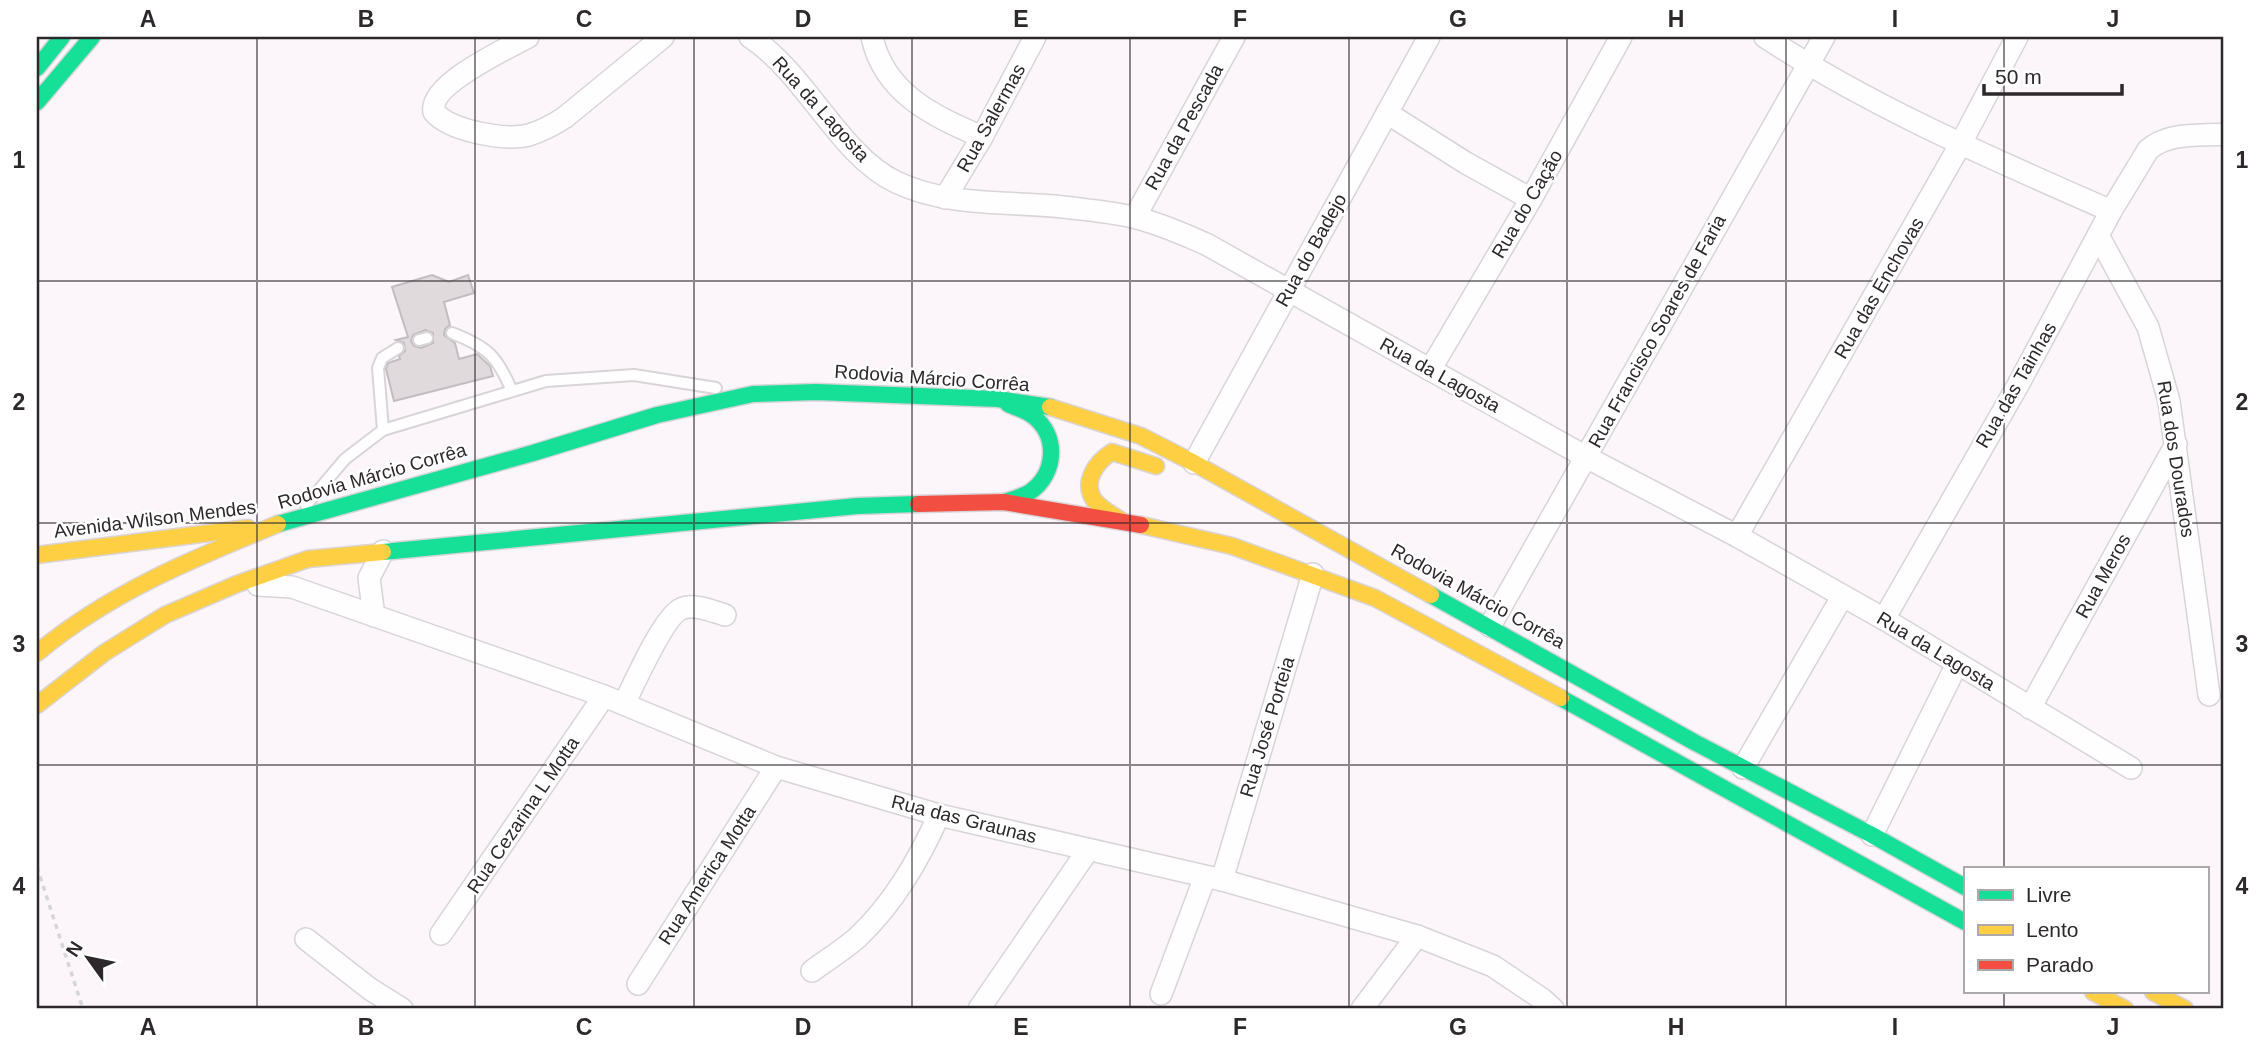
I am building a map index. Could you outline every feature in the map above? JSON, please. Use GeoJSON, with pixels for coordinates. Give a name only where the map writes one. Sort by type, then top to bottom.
{"type":"FeatureCollection","features":[{"type":"Feature","properties":{"kind":"main road"},"geometry":{"type":"LineString","coordinates":[[37,68],[62,37]]}},
{"type":"Feature","properties":{"kind":"main road"},"geometry":{"type":"LineString","coordinates":[[37,102],[92,37]]}},
{"type":"Feature","properties":{"kind":"main road","name":"Rodovia Márcio Corrêa"},"geometry":{"type":"LineString","coordinates":[[37,653],[72,625],[181,563],[285,522],[533,453],[657,415],[753,394],[816,392],[998,399],[1051,407],[1128,432],[1181,469],[1222,478],[1743,768],[1964,886]]}},
{"type":"Feature","properties":{"kind":"main road"},"geometry":{"type":"LineString","coordinates":[[998,399],[1033,416],[1045,429],[1052,446],[1051,465],[1042,481],[1029,493],[1004,502]]}},
{"type":"Feature","properties":{"kind":"main road"},"geometry":{"type":"LineString","coordinates":[[1122,521],[1095,502],[1090,490],[1091,474],[1100,458],[1112,452],[1181,469]]}},
{"type":"Feature","properties":{"kind":"main road"},"geometry":{"type":"LineString","coordinates":[[37,705],[104,653],[165,615],[237,584],[308,559],[857,506],[1004,502],[1122,521],[1232,546],[1375,598],[1964,921]]}},
{"type":"Feature","properties":{"kind":"main road","name":"Avenida Wilson Mendes"},"geometry":{"type":"LineString","coordinates":[[37,555],[285,522]]}},
{"type":"Feature","properties":{"kind":"main road"},"geometry":{"type":"LineString","coordinates":[[2095,993],[2125,1009]]}},
{"type":"Feature","properties":{"kind":"main road"},"geometry":{"type":"LineString","coordinates":[[2155,993],[2185,1009]]}},
{"type":"Feature","properties":{"kind":"street"},"geometry":{"type":"LineString","coordinates":[[528,37],[450,82],[435,98],[434,112],[446,122],[492,135],[527,136],[547,129],[564,118],[663,37]]}},
{"type":"Feature","properties":{"kind":"street","name":"Rua da Lagosta"},"geometry":{"type":"LineString","coordinates":[[750,37],[777,58],[848,142],[872,166],[894,181],[945,198],[1063,207],[1135,217],[1206,244],[1586,457],[1737,536],[1884,619],[2131,768]]}},
{"type":"Feature","properties":{"kind":"street"},"geometry":{"type":"LineString","coordinates":[[872,37],[877,58],[901,91],[942,120],[982,137]]}},
{"type":"Feature","properties":{"kind":"street","name":"Rua Salermas"},"geometry":{"type":"LineString","coordinates":[[945,198],[982,137],[1035,37]]}},
{"type":"Feature","properties":{"kind":"street","name":"Rua da Pescada"},"geometry":{"type":"LineString","coordinates":[[1135,217],[1234,37]]}},
{"type":"Feature","properties":{"kind":"street","name":"Rua do Badejo"},"geometry":{"type":"LineString","coordinates":[[1181,469],[1288,291],[1429,37]]}},
{"type":"Feature","properties":{"kind":"street","name":"Rua do Cação"},"geometry":{"type":"LineString","coordinates":[[1430,370],[1531,200],[1621,37]]}},
{"type":"Feature","properties":{"kind":"street"},"geometry":{"type":"LineString","coordinates":[[1765,37],[1808,65],[1960,145],[2111,211]]}},
{"type":"Feature","properties":{"kind":"street","name":"Rua Francisco Soares de Faria"},"geometry":{"type":"LineString","coordinates":[[1490,626],[1824,37]]}},
{"type":"Feature","properties":{"kind":"street","name":"Rua das Enchovas"},"geometry":{"type":"LineString","coordinates":[[1737,536],[1960,145],[2017,37]]}},
{"type":"Feature","properties":{"kind":"street"},"geometry":{"type":"LineString","coordinates":[[1387,113],[1531,200]]}},
{"type":"Feature","properties":{"kind":"street","name":"Rua das Tainhas"},"geometry":{"type":"LineString","coordinates":[[1884,619],[2018,385],[2111,211],[2148,150],[2156,143],[2171,138],[2224,134]]}},
{"type":"Feature","properties":{"kind":"street","name":"Rua dos Dourados"},"geometry":{"type":"LineString","coordinates":[[2099,237],[2148,327],[2169,401],[2209,695]]}},
{"type":"Feature","properties":{"kind":"street","name":"Rua Meros"},"geometry":{"type":"LineString","coordinates":[[2030,708],[2176,444]]}},
{"type":"Feature","properties":{"kind":"street"},"geometry":{"type":"LineString","coordinates":[[374,616],[369,578],[383,551]]}},
{"type":"Feature","properties":{"kind":"street","name":"Rua José Porteia"},"geometry":{"type":"LineString","coordinates":[[1161,994],[1213,878],[1313,574]]}},
{"type":"Feature","properties":{"kind":"street","name":"Rua das Graunas"},"geometry":{"type":"LineString","coordinates":[[237,584],[292,587],[614,700],[776,767],[939,815],[1213,878],[1416,936],[1493,966],[1553,1009]]}},
{"type":"Feature","properties":{"kind":"street"},"geometry":{"type":"LineString","coordinates":[[1743,768],[1842,597]]}},
{"type":"Feature","properties":{"kind":"street","name":"Rua Cezarina L Motta"},"geometry":{"type":"LineString","coordinates":[[441,934],[676,612],[694,607],[725,615]]}},
{"type":"Feature","properties":{"kind":"street"},"geometry":{"type":"LineString","coordinates":[[1872,835],[1957,664]]}},
{"type":"Feature","properties":{"kind":"street","name":"Rua America Motta"},"geometry":{"type":"LineString","coordinates":[[638,984],[776,767]]}},
{"type":"Feature","properties":{"kind":"street"},"geometry":{"type":"LineString","coordinates":[[812,971],[855,940],[877,917],[921,856],[939,815]]}},
{"type":"Feature","properties":{"kind":"street"},"geometry":{"type":"LineString","coordinates":[[984,1007],[1088,850]]}},
{"type":"Feature","properties":{"kind":"street"},"geometry":{"type":"LineString","coordinates":[[1362,1009],[1416,936]]}},
{"type":"Feature","properties":{"kind":"street"},"geometry":{"type":"LineString","coordinates":[[306,939],[370,989],[402,1009]]}},
{"type":"Feature","properties":{"kind":"street"},"geometry":{"type":"LineString","coordinates":[[2078,993],[2100,1009]]}},
{"type":"Feature","properties":{"kind":"lane"},"geometry":{"type":"LineString","coordinates":[[452,333],[493,356],[502,367],[512,391]]}},
{"type":"Feature","properties":{"kind":"lane"},"geometry":{"type":"LineString","coordinates":[[383,430],[378,368],[382,358],[398,348]]}},
{"type":"Feature","properties":{"kind":"lane"},"geometry":{"type":"LineString","coordinates":[[285,522],[345,459],[383,430],[546,381],[634,375],[753,394]]}},
{"type":"Feature","properties":{"kind":"path"},"geometry":{"type":"LineString","coordinates":[[37,867],[83,1009]]}},
{"type":"Feature","properties":{"kind":"building"},"geometry":{"type":"Polygon","coordinates":[[[432,275],[449,282],[468,275],[474,293],[444,302],[450,325],[445,329],[444,335],[455,343],[459,359],[477,354],[490,366],[493,376],[394,401],[386,369],[388,363],[400,359],[399,356],[405,351],[404,343],[396,340],[408,337],[392,287],[432,275]],[[425,330],[413,335],[411,341],[414,346],[421,348],[433,343],[433,333],[425,330]]]}},
{"type":"Feature","properties":{"kind":"traffic: fast"},"geometry":{"type":"LineString","coordinates":[[37,68],[62,37]]}},
{"type":"Feature","properties":{"kind":"traffic: fast"},"geometry":{"type":"LineString","coordinates":[[37,102],[92,37]]}},
{"type":"Feature","properties":{"kind":"traffic: fast"},"geometry":{"type":"LineString","coordinates":[[278,524],[533,453],[657,415],[753,394],[816,392],[998,399],[1050,407]]}},
{"type":"Feature","properties":{"kind":"traffic: fast"},"geometry":{"type":"LineString","coordinates":[[1004,502],[1027,494],[1039,484],[1045,475],[1051,455],[1047,434],[1041,424],[1030,414],[1008,404]]}},
{"type":"Feature","properties":{"kind":"traffic: fast"},"geometry":{"type":"LineString","coordinates":[[383,552],[857,506],[918,504]]}},
{"type":"Feature","properties":{"kind":"traffic: fast"},"geometry":{"type":"LineString","coordinates":[[1431,595],[1694,742],[1964,886]]}},
{"type":"Feature","properties":{"kind":"traffic: fast"},"geometry":{"type":"LineString","coordinates":[[1561,698],[1964,921]]}},
{"type":"Feature","properties":{"kind":"traffic: slow"},"geometry":{"type":"LineString","coordinates":[[1050,407],[1141,436],[1431,595]]}},
{"type":"Feature","properties":{"kind":"traffic: slow"},"geometry":{"type":"LineString","coordinates":[[1122,521],[1094,500],[1090,486],[1092,473],[1112,452],[1156,466]]}},
{"type":"Feature","properties":{"kind":"traffic: slow"},"geometry":{"type":"LineString","coordinates":[[37,653],[93,612],[122,595],[183,564],[278,524]]}},
{"type":"Feature","properties":{"kind":"traffic: slow"},"geometry":{"type":"LineString","coordinates":[[1141,525],[1232,546],[1375,598],[1561,698]]}},
{"type":"Feature","properties":{"kind":"traffic: slow"},"geometry":{"type":"LineString","coordinates":[[37,555],[248,528]]}},
{"type":"Feature","properties":{"kind":"traffic: slow"},"geometry":{"type":"LineString","coordinates":[[37,705],[104,653],[165,615],[237,584],[308,559],[383,552]]}},
{"type":"Feature","properties":{"kind":"traffic: slow"},"geometry":{"type":"LineString","coordinates":[[2095,993],[2125,1009]]}},
{"type":"Feature","properties":{"kind":"traffic: slow"},"geometry":{"type":"LineString","coordinates":[[2155,993],[2185,1009]]}},
{"type":"Feature","properties":{"kind":"traffic: jam"},"geometry":{"type":"LineString","coordinates":[[918,504],[1004,502],[1141,525]]}}]}
